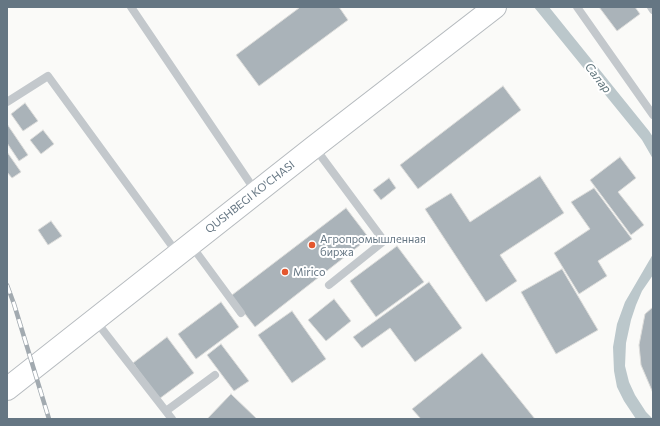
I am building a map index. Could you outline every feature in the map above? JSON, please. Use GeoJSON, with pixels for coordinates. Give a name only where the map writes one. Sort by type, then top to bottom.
{"type":"FeatureCollection","features":[{"type":"Feature","properties":{"kind":"main road","name":"QUSHBEGI KO'CHASI"},"geometry":{"type":"LineString","coordinates":[[7,377],[181,245],[310,143],[471,7]]}},
{"type":"Feature","properties":{"kind":"main road","name":"QUSHBEGI KO'CHASI"},"geometry":{"type":"LineString","coordinates":[[310,143],[495,7]]}},
{"type":"Feature","properties":{"kind":"main road","name":"QUSHBEGI KO'CHASI"},"geometry":{"type":"LineString","coordinates":[[7,389],[94,320],[181,245]]}},
{"type":"Feature","properties":{"kind":"lane"},"geometry":{"type":"LineString","coordinates":[[130,7],[253,188]]}},
{"type":"Feature","properties":{"kind":"lane"},"geometry":{"type":"LineString","coordinates":[[576,7],[653,115]]}},
{"type":"Feature","properties":{"kind":"lane"},"geometry":{"type":"LineString","coordinates":[[650,7],[653,10]]}},
{"type":"Feature","properties":{"kind":"lane"},"geometry":{"type":"LineString","coordinates":[[7,102],[48,76],[181,245],[241,313]]}},
{"type":"Feature","properties":{"kind":"lane"},"geometry":{"type":"LineString","coordinates":[[310,143],[367,216],[384,241],[329,285]]}},
{"type":"Feature","properties":{"kind":"lane"},"geometry":{"type":"LineString","coordinates":[[94,320],[172,419]]}},
{"type":"Feature","properties":{"kind":"lane"},"geometry":{"type":"LineString","coordinates":[[166,411],[215,376]]}},
{"type":"Feature","properties":{"kind":"water","name":"Салар"},"geometry":{"type":"Polygon","coordinates":[[[534,7],[549,7],[649,131],[653,137],[653,159],[642,140],[534,7]]]}},
{"type":"Feature","properties":{"kind":"water"},"geometry":{"type":"Polygon","coordinates":[[[653,254],[653,275],[642,291],[636,305],[626,343],[625,366],[629,382],[646,412],[653,419],[636,419],[617,387],[614,371],[613,347],[617,324],[625,302],[653,254]]]}},
{"type":"Feature","properties":{"kind":"building"},"geometry":{"type":"Polygon","coordinates":[[[298,7],[339,7],[348,20],[259,86],[236,55],[299,8],[298,7]]]}},
{"type":"Feature","properties":{"kind":"building"},"geometry":{"type":"Polygon","coordinates":[[[599,7],[635,7],[640,14],[617,31],[599,7]]]}},
{"type":"Feature","properties":{"kind":"building"},"geometry":{"type":"Polygon","coordinates":[[[503,86],[521,110],[418,189],[400,165],[503,86]]]}},
{"type":"Feature","properties":{"kind":"building"},"geometry":{"type":"Polygon","coordinates":[[[25,103],[38,121],[23,131],[11,114],[25,103]]]}},
{"type":"Feature","properties":{"kind":"building"},"geometry":{"type":"Polygon","coordinates":[[[7,124],[28,155],[19,161],[7,143],[7,124]]]}},
{"type":"Feature","properties":{"kind":"building"},"geometry":{"type":"Polygon","coordinates":[[[43,130],[54,144],[41,154],[30,140],[43,130]]]}},
{"type":"Feature","properties":{"kind":"building"},"geometry":{"type":"Polygon","coordinates":[[[7,152],[21,172],[12,178],[7,172],[7,152]]]}},
{"type":"Feature","properties":{"kind":"building"},"geometry":{"type":"Polygon","coordinates":[[[620,157],[636,178],[618,192],[644,225],[631,235],[590,180],[620,157]]]}},
{"type":"Feature","properties":{"kind":"building"},"geometry":{"type":"Polygon","coordinates":[[[540,176],[564,213],[500,255],[517,281],[486,302],[425,209],[451,193],[470,222],[540,176]]]}},
{"type":"Feature","properties":{"kind":"building"},"geometry":{"type":"Polygon","coordinates":[[[389,178],[396,188],[381,200],[373,190],[389,178]]]}},
{"type":"Feature","properties":{"kind":"building"},"geometry":{"type":"Polygon","coordinates":[[[594,188],[632,239],[598,261],[607,276],[579,294],[554,253],[590,229],[571,202],[594,188]]]}},
{"type":"Feature","properties":{"kind":"building"},"geometry":{"type":"Polygon","coordinates":[[[346,208],[369,238],[255,327],[232,295],[346,208]]]}},
{"type":"Feature","properties":{"kind":"building"},"geometry":{"type":"Polygon","coordinates":[[[51,221],[62,236],[48,245],[38,230],[51,221]]]}},
{"type":"Feature","properties":{"kind":"building"},"geometry":{"type":"Polygon","coordinates":[[[397,246],[424,282],[376,317],[350,281],[397,246]]]}},
{"type":"Feature","properties":{"kind":"building"},"geometry":{"type":"Polygon","coordinates":[[[562,269],[598,330],[556,354],[521,292],[562,269]]]}},
{"type":"Feature","properties":{"kind":"building"},"geometry":{"type":"Polygon","coordinates":[[[429,282],[462,328],[415,362],[390,328],[362,348],[353,337],[429,282]]]}},
{"type":"Feature","properties":{"kind":"building"},"geometry":{"type":"Polygon","coordinates":[[[334,299],[351,321],[326,341],[308,320],[334,299]]]}},
{"type":"Feature","properties":{"kind":"building"},"geometry":{"type":"Polygon","coordinates":[[[221,302],[239,327],[196,359],[178,334],[221,302]]]}},
{"type":"Feature","properties":{"kind":"building"},"geometry":{"type":"Polygon","coordinates":[[[653,307],[653,393],[641,365],[639,345],[645,314],[653,307]]]}},
{"type":"Feature","properties":{"kind":"building"},"geometry":{"type":"Polygon","coordinates":[[[292,311],[326,359],[292,383],[258,335],[292,311]]]}},
{"type":"Feature","properties":{"kind":"building"},"geometry":{"type":"Polygon","coordinates":[[[167,337],[194,373],[159,399],[133,363],[167,337]]]}},
{"type":"Feature","properties":{"kind":"building"},"geometry":{"type":"Polygon","coordinates":[[[221,344],[249,381],[234,391],[207,355],[221,344]]]}},
{"type":"Feature","properties":{"kind":"building"},"geometry":{"type":"Polygon","coordinates":[[[482,353],[535,419],[421,419],[412,409],[482,353]]]}},
{"type":"Feature","properties":{"kind":"building"},"geometry":{"type":"Polygon","coordinates":[[[231,394],[257,419],[207,419],[231,394]]]}},
{"type":"Feature","properties":{"kind":"railway"},"geometry":{"type":"LineString","coordinates":[[7,285],[49,419]]}},
{"type":"Feature","properties":{"kind":"place","name":"Агропромышленная биржа"},"geometry":{"type":"Point","coordinates":[312,245]}},
{"type":"Feature","properties":{"kind":"place","name":"Mirico"},"geometry":{"type":"Point","coordinates":[285,272]}}]}
